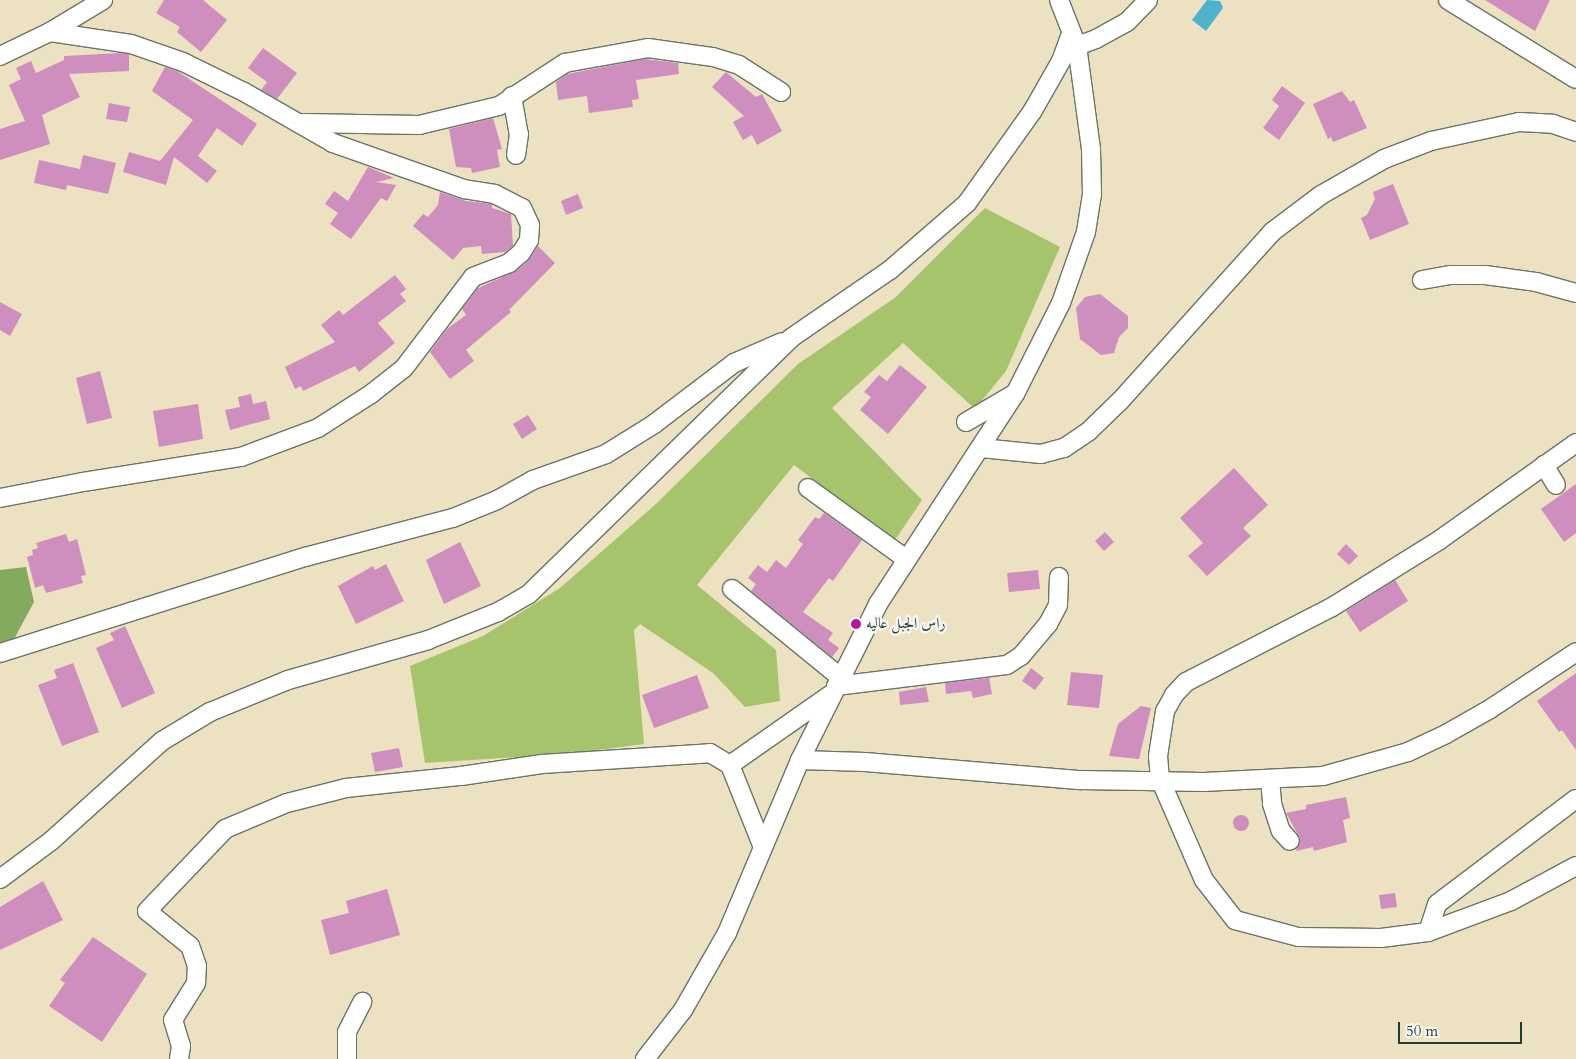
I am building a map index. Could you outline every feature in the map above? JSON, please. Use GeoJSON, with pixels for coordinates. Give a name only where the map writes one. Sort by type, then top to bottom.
{"type":"FeatureCollection","features":[{"type":"Feature","properties":{"kind":"street"},"geometry":{"type":"LineString","coordinates":[[0,56],[50,32],[103,0]]}},
{"type":"Feature","properties":{"kind":"street"},"geometry":{"type":"LineString","coordinates":[[645,1059],[684,1010],[727,933],[762,845],[800,760],[878,604],[1015,394],[1061,303],[1086,232],[1092,194],[1091,149],[1074,40],[1059,0]]}},
{"type":"Feature","properties":{"kind":"street"},"geometry":{"type":"LineString","coordinates":[[1074,40],[1096,40],[1127,22],[1148,0]]}},
{"type":"Feature","properties":{"kind":"street"},"geometry":{"type":"LineString","coordinates":[[1448,0],[1576,78]]}},
{"type":"Feature","properties":{"kind":"street"},"geometry":{"type":"LineString","coordinates":[[0,498],[130,474],[241,457],[318,428],[371,394],[404,368],[474,277],[509,263],[521,253],[529,240],[530,225],[522,208],[512,202],[333,144],[298,123],[183,62],[131,44],[50,32]]}},
{"type":"Feature","properties":{"kind":"street"},"geometry":{"type":"LineString","coordinates":[[0,880],[51,841],[162,741],[210,712],[288,680],[428,640],[498,612],[529,594],[791,338],[890,270],[967,203],[1032,112],[1074,40]]}},
{"type":"Feature","properties":{"kind":"street"},"geometry":{"type":"LineString","coordinates":[[298,123],[354,126],[419,125],[499,106],[565,63],[648,48],[713,57],[739,65],[781,92]]}},
{"type":"Feature","properties":{"kind":"street"},"geometry":{"type":"LineString","coordinates":[[512,96],[519,134],[516,155]]}},
{"type":"Feature","properties":{"kind":"street"},"geometry":{"type":"LineString","coordinates":[[981,448],[1041,454],[1064,448],[1089,431],[1120,401],[1272,232],[1321,195],[1384,159],[1431,141],[1519,122],[1553,124],[1576,132]]}},
{"type":"Feature","properties":{"kind":"street"},"geometry":{"type":"LineString","coordinates":[[1422,280],[1451,275],[1485,276],[1536,282],[1576,293]]}},
{"type":"Feature","properties":{"kind":"street"},"geometry":{"type":"LineString","coordinates":[[0,653],[286,563],[424,527],[471,511],[497,500],[533,480],[606,454],[654,424],[734,363],[791,338]]}},
{"type":"Feature","properties":{"kind":"street"},"geometry":{"type":"LineString","coordinates":[[966,422],[1015,394]]}},
{"type":"Feature","properties":{"kind":"street"},"geometry":{"type":"LineString","coordinates":[[1576,443],[1438,541],[1332,607],[1186,682],[1174,695],[1161,724],[1160,780],[1204,880],[1235,920],[1298,937],[1381,938],[1428,932],[1512,901],[1576,866]]}},
{"type":"Feature","properties":{"kind":"street"},"geometry":{"type":"LineString","coordinates":[[1544,465],[1556,485]]}},
{"type":"Feature","properties":{"kind":"street"},"geometry":{"type":"LineString","coordinates":[[808,488],[906,559]]}},
{"type":"Feature","properties":{"kind":"street"},"geometry":{"type":"LineString","coordinates":[[730,765],[836,686],[1007,665],[1022,656],[1048,624],[1058,605],[1059,577]]}},
{"type":"Feature","properties":{"kind":"street"},"geometry":{"type":"LineString","coordinates":[[732,589],[836,686]]}},
{"type":"Feature","properties":{"kind":"street"},"geometry":{"type":"LineString","coordinates":[[800,760],[1081,780],[1270,779],[1324,776],[1408,752],[1490,709],[1576,652]]}},
{"type":"Feature","properties":{"kind":"street"},"geometry":{"type":"LineString","coordinates":[[179,1059],[181,1046],[172,1020],[196,983],[197,966],[190,946],[147,912],[225,829],[287,803],[346,788],[461,776],[542,764],[710,753],[730,765],[762,845]]}},
{"type":"Feature","properties":{"kind":"street"},"geometry":{"type":"LineString","coordinates":[[1270,779],[1272,804],[1281,831],[1290,841]]}},
{"type":"Feature","properties":{"kind":"street"},"geometry":{"type":"LineString","coordinates":[[1428,932],[1438,904],[1576,799]]}},
{"type":"Feature","properties":{"kind":"street"},"geometry":{"type":"LineString","coordinates":[[347,1059],[347,1032],[362,1002]]}},
{"type":"Feature","properties":{"kind":"green space"},"geometry":{"type":"Polygon","coordinates":[[[985,208],[1060,247],[1006,371],[975,409],[903,343],[832,408],[922,500],[895,540],[794,465],[697,585],[776,650],[780,701],[745,707],[713,673],[640,624],[634,630],[644,744],[566,754],[425,763],[410,666],[483,636],[560,588],[657,503],[798,364],[896,297],[985,208]]]}},
{"type":"Feature","properties":{"kind":"green space"},"geometry":{"type":"Polygon","coordinates":[[[26,567],[34,602],[13,641],[0,644],[0,570],[26,567]]]}},
{"type":"Feature","properties":{"kind":"water"},"geometry":{"type":"Polygon","coordinates":[[[1207,0],[1220,1],[1223,8],[1206,31],[1192,20],[1207,0]]]}},
{"type":"Feature","properties":{"kind":"building"},"geometry":{"type":"Polygon","coordinates":[[[164,0],[203,0],[227,20],[201,52],[177,32],[180,27],[156,13],[164,0]]]}},
{"type":"Feature","properties":{"kind":"building"},"geometry":{"type":"Polygon","coordinates":[[[1485,0],[1550,0],[1535,31],[1485,0]]]}},
{"type":"Feature","properties":{"kind":"building"},"geometry":{"type":"Polygon","coordinates":[[[263,48],[297,73],[277,99],[261,90],[267,82],[248,68],[263,48]]]}},
{"type":"Feature","properties":{"kind":"building"},"geometry":{"type":"Polygon","coordinates":[[[129,54],[129,71],[69,74],[80,97],[42,115],[50,144],[0,160],[0,129],[25,121],[9,85],[21,79],[16,68],[31,61],[36,73],[64,60],[64,56],[129,54]]]}},
{"type":"Feature","properties":{"kind":"building"},"geometry":{"type":"Polygon","coordinates":[[[645,59],[678,63],[679,74],[636,80],[639,99],[632,100],[633,107],[589,113],[587,96],[558,100],[556,82],[567,74],[645,59]]]}},
{"type":"Feature","properties":{"kind":"building"},"geometry":{"type":"Polygon","coordinates":[[[165,67],[177,71],[257,124],[242,146],[217,128],[198,156],[217,171],[207,183],[174,157],[166,185],[123,172],[129,152],[160,161],[193,120],[152,91],[165,67]]]}},
{"type":"Feature","properties":{"kind":"building"},"geometry":{"type":"Polygon","coordinates":[[[726,72],[756,97],[762,94],[782,131],[757,145],[752,135],[743,140],[733,122],[744,116],[712,87],[726,72]]]}},
{"type":"Feature","properties":{"kind":"building"},"geometry":{"type":"Polygon","coordinates":[[[1282,86],[1305,103],[1279,140],[1263,128],[1279,106],[1272,100],[1282,86]]]}},
{"type":"Feature","properties":{"kind":"building"},"geometry":{"type":"Polygon","coordinates":[[[1342,91],[1350,102],[1354,100],[1367,128],[1333,142],[1331,137],[1328,139],[1313,104],[1342,91]]]}},
{"type":"Feature","properties":{"kind":"building"},"geometry":{"type":"Polygon","coordinates":[[[109,103],[130,107],[127,122],[106,119],[109,103]]]}},
{"type":"Feature","properties":{"kind":"building"},"geometry":{"type":"Polygon","coordinates":[[[493,118],[502,149],[497,150],[500,167],[472,173],[471,168],[456,167],[449,129],[493,118]]]}},
{"type":"Feature","properties":{"kind":"building"},"geometry":{"type":"Polygon","coordinates":[[[83,155],[116,163],[108,194],[67,185],[66,190],[34,183],[39,160],[80,169],[83,155]]]}},
{"type":"Feature","properties":{"kind":"building"},"geometry":{"type":"Polygon","coordinates":[[[368,167],[394,178],[376,182],[396,185],[387,201],[381,198],[351,239],[330,224],[338,213],[325,204],[334,191],[348,201],[368,167]]]}},
{"type":"Feature","properties":{"kind":"building"},"geometry":{"type":"Polygon","coordinates":[[[1393,184],[1409,224],[1370,240],[1361,218],[1367,215],[1375,199],[1373,192],[1393,184]]]}},
{"type":"Feature","properties":{"kind":"building"},"geometry":{"type":"Polygon","coordinates":[[[440,192],[466,201],[492,204],[492,208],[511,214],[513,246],[505,252],[482,254],[481,246],[463,248],[453,260],[413,226],[423,214],[428,217],[438,205],[440,192]]]}},
{"type":"Feature","properties":{"kind":"building"},"geometry":{"type":"Polygon","coordinates":[[[578,194],[583,208],[566,215],[561,201],[578,194]]]}},
{"type":"Feature","properties":{"kind":"building"},"geometry":{"type":"Polygon","coordinates":[[[538,246],[555,263],[509,310],[511,312],[466,350],[474,361],[450,379],[430,352],[447,329],[466,315],[462,309],[478,288],[516,271],[528,261],[538,246]]]}},
{"type":"Feature","properties":{"kind":"building"},"geometry":{"type":"Polygon","coordinates":[[[395,275],[406,289],[400,294],[406,301],[378,323],[395,343],[359,372],[355,366],[303,391],[301,386],[295,389],[285,367],[335,342],[321,325],[339,310],[343,315],[395,275]]]}},
{"type":"Feature","properties":{"kind":"building"},"geometry":{"type":"Polygon","coordinates":[[[1100,294],[1128,316],[1128,328],[1119,337],[1114,353],[1101,355],[1080,339],[1076,308],[1085,297],[1100,294]]]}},
{"type":"Feature","properties":{"kind":"building"},"geometry":{"type":"Polygon","coordinates":[[[0,302],[22,314],[10,336],[0,330],[0,302]]]}},
{"type":"Feature","properties":{"kind":"building"},"geometry":{"type":"Polygon","coordinates":[[[900,365],[927,387],[888,434],[860,410],[871,397],[864,392],[879,375],[887,381],[900,365]]]}},
{"type":"Feature","properties":{"kind":"building"},"geometry":{"type":"Polygon","coordinates":[[[100,371],[112,418],[87,424],[76,378],[100,371]]]}},
{"type":"Feature","properties":{"kind":"building"},"geometry":{"type":"Polygon","coordinates":[[[251,394],[253,404],[266,401],[270,419],[230,430],[225,410],[240,407],[238,397],[251,394]]]}},
{"type":"Feature","properties":{"kind":"building"},"geometry":{"type":"Polygon","coordinates":[[[198,404],[203,439],[159,447],[153,411],[198,404]]]}},
{"type":"Feature","properties":{"kind":"building"},"geometry":{"type":"Polygon","coordinates":[[[528,415],[537,429],[522,439],[513,424],[528,415]]]}},
{"type":"Feature","properties":{"kind":"building"},"geometry":{"type":"Polygon","coordinates":[[[1234,468],[1268,505],[1243,528],[1251,536],[1207,576],[1188,556],[1203,543],[1180,518],[1234,468]]]}},
{"type":"Feature","properties":{"kind":"building"},"geometry":{"type":"Polygon","coordinates":[[[1576,484],[1576,533],[1564,542],[1541,509],[1576,484]]]}},
{"type":"Feature","properties":{"kind":"building"},"geometry":{"type":"Polygon","coordinates":[[[824,513],[862,540],[833,581],[829,578],[803,612],[833,633],[828,640],[839,648],[832,657],[751,591],[756,584],[748,578],[758,565],[767,572],[776,560],[786,568],[803,544],[798,540],[815,517],[819,519],[824,513]]]}},
{"type":"Feature","properties":{"kind":"building"},"geometry":{"type":"Polygon","coordinates":[[[1105,532],[1114,542],[1104,551],[1095,541],[1105,532]]]}},
{"type":"Feature","properties":{"kind":"building"},"geometry":{"type":"Polygon","coordinates":[[[66,534],[69,542],[77,539],[86,575],[81,576],[83,583],[46,593],[43,585],[35,588],[27,557],[33,555],[32,550],[38,548],[36,543],[66,534]]]}},
{"type":"Feature","properties":{"kind":"building"},"geometry":{"type":"Polygon","coordinates":[[[460,542],[481,586],[444,604],[426,560],[460,542]]]}},
{"type":"Feature","properties":{"kind":"building"},"geometry":{"type":"Polygon","coordinates":[[[1346,544],[1358,556],[1349,565],[1337,554],[1346,544]]]}},
{"type":"Feature","properties":{"kind":"building"},"geometry":{"type":"Polygon","coordinates":[[[386,564],[404,601],[356,624],[338,586],[373,566],[375,570],[386,564]]]}},
{"type":"Feature","properties":{"kind":"building"},"geometry":{"type":"Polygon","coordinates":[[[1038,570],[1040,589],[1009,592],[1007,573],[1038,570]]]}},
{"type":"Feature","properties":{"kind":"building"},"geometry":{"type":"Polygon","coordinates":[[[1395,580],[1408,601],[1360,632],[1346,611],[1395,580]]]}},
{"type":"Feature","properties":{"kind":"building"},"geometry":{"type":"Polygon","coordinates":[[[125,626],[155,693],[122,708],[96,648],[114,640],[110,633],[125,626]]]}},
{"type":"Feature","properties":{"kind":"building"},"geometry":{"type":"Polygon","coordinates":[[[73,663],[99,732],[62,746],[38,685],[57,678],[54,670],[73,663]]]}},
{"type":"Feature","properties":{"kind":"building"},"geometry":{"type":"Polygon","coordinates":[[[1031,668],[1044,678],[1035,690],[1022,681],[1031,668]]]}},
{"type":"Feature","properties":{"kind":"building"},"geometry":{"type":"Polygon","coordinates":[[[1071,672],[1103,675],[1099,708],[1067,705],[1071,672]]]}},
{"type":"Feature","properties":{"kind":"building"},"geometry":{"type":"Polygon","coordinates":[[[1576,673],[1576,750],[1562,730],[1559,732],[1537,701],[1576,673]]]}},
{"type":"Feature","properties":{"kind":"building"},"geometry":{"type":"Polygon","coordinates":[[[697,675],[709,708],[654,728],[642,695],[697,675]]]}},
{"type":"Feature","properties":{"kind":"building"},"geometry":{"type":"Polygon","coordinates":[[[989,678],[992,694],[973,698],[971,691],[946,694],[945,683],[989,678]]]}},
{"type":"Feature","properties":{"kind":"building"},"geometry":{"type":"Polygon","coordinates":[[[926,687],[929,702],[900,705],[899,692],[926,687]]]}},
{"type":"Feature","properties":{"kind":"building"},"geometry":{"type":"Polygon","coordinates":[[[1141,706],[1151,708],[1139,759],[1109,756],[1118,724],[1141,706]]]}},
{"type":"Feature","properties":{"kind":"building"},"geometry":{"type":"Polygon","coordinates":[[[399,748],[403,767],[375,772],[371,753],[399,748]]]}},
{"type":"Feature","properties":{"kind":"building"},"geometry":{"type":"Polygon","coordinates":[[[1346,797],[1350,818],[1343,820],[1347,842],[1314,851],[1313,847],[1296,851],[1300,838],[1286,813],[1306,809],[1306,805],[1346,797]]]}},
{"type":"Feature","properties":{"kind":"building"},"geometry":{"type":"Polygon","coordinates":[[[1241,815],[1249,823],[1241,831],[1233,823],[1241,815]]]}},
{"type":"Feature","properties":{"kind":"building"},"geometry":{"type":"Polygon","coordinates":[[[43,881],[63,920],[0,950],[0,907],[43,881]]]}},
{"type":"Feature","properties":{"kind":"building"},"geometry":{"type":"Polygon","coordinates":[[[387,889],[400,935],[330,955],[321,920],[349,913],[346,901],[387,889]]]}},
{"type":"Feature","properties":{"kind":"building"},"geometry":{"type":"Polygon","coordinates":[[[1395,893],[1397,907],[1381,909],[1379,895],[1395,893]]]}},
{"type":"Feature","properties":{"kind":"building"},"geometry":{"type":"Polygon","coordinates":[[[93,937],[147,974],[102,1042],[49,1006],[65,983],[60,980],[93,937]]]}},
{"type":"Feature","properties":{"kind":"place","name":"راس الجبل عاليه"},"geometry":{"type":"Point","coordinates":[856,624]}}]}
